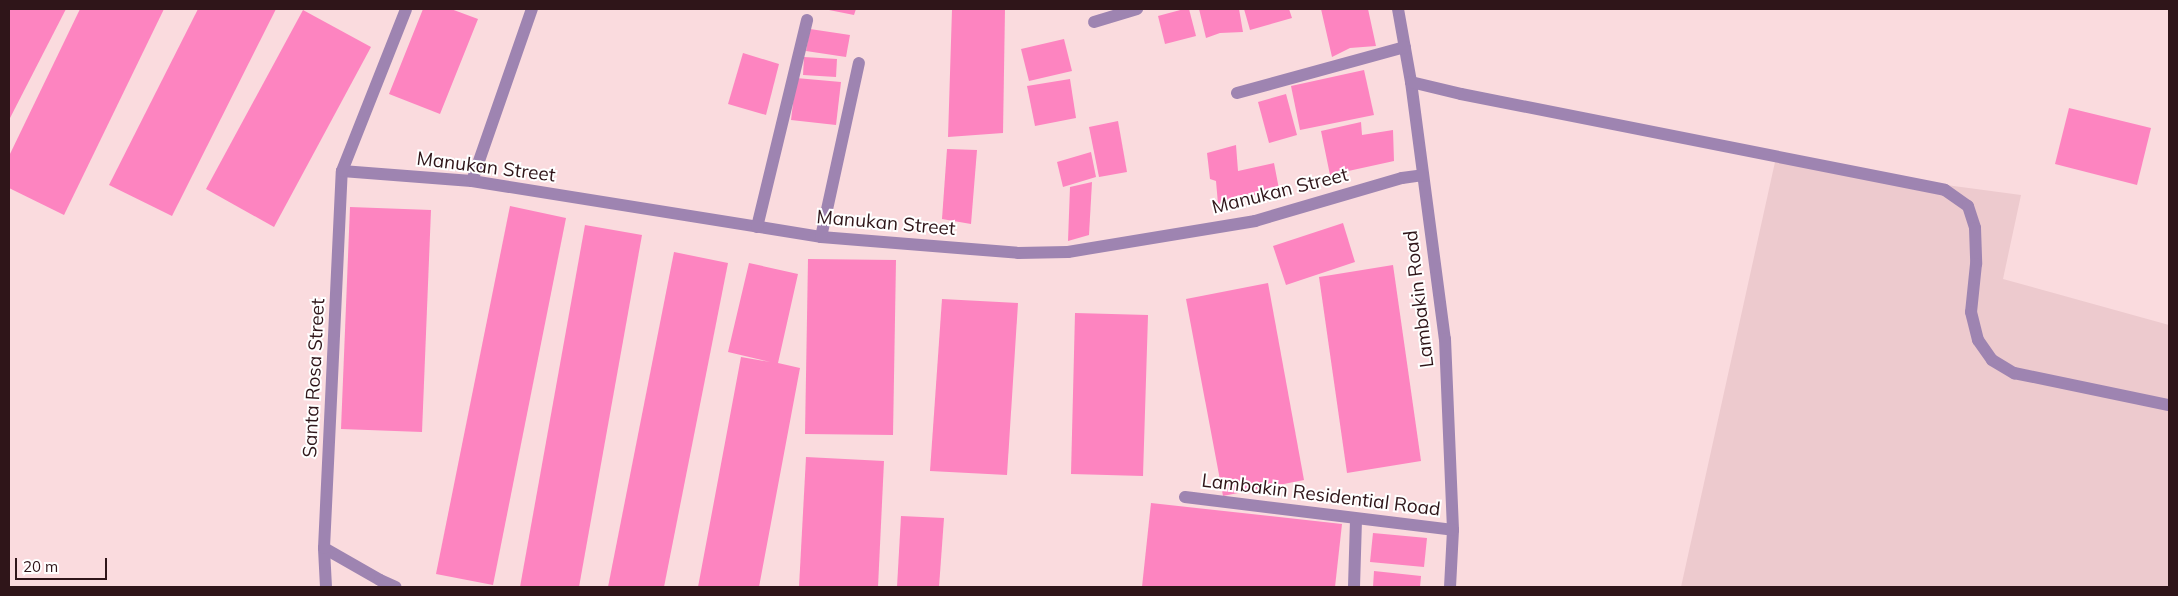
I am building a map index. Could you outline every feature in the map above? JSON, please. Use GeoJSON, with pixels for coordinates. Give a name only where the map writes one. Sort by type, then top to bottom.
{"type":"FeatureCollection","features":[{"type":"Feature","properties":{"kind":"street","name":"Santa Rosa Street"},"geometry":{"type":"LineString","coordinates":[[326,587],[324,548],[342,171],[406,9]]}},
{"type":"Feature","properties":{"kind":"street"},"geometry":{"type":"LineString","coordinates":[[472,180],[532,9]]}},
{"type":"Feature","properties":{"kind":"street"},"geometry":{"type":"LineString","coordinates":[[1094,22],[1137,9]]}},
{"type":"Feature","properties":{"kind":"street","name":"Lambakin Road"},"geometry":{"type":"LineString","coordinates":[[1398,9],[1411,82],[1445,339],[1453,530],[1450,587]]}},
{"type":"Feature","properties":{"kind":"street"},"geometry":{"type":"LineString","coordinates":[[756,226],[807,20]]}},
{"type":"Feature","properties":{"kind":"street"},"geometry":{"type":"LineString","coordinates":[[1237,93],[1405,47]]}},
{"type":"Feature","properties":{"kind":"street"},"geometry":{"type":"LineString","coordinates":[[821,237],[859,63]]}},
{"type":"Feature","properties":{"kind":"street"},"geometry":{"type":"LineString","coordinates":[[1411,82],[1471,96],[1945,190],[1968,206],[1975,228],[1976,264],[1971,312],[1978,340],[1992,360],[2014,374],[2169,405]]}},
{"type":"Feature","properties":{"kind":"street","name":"Manukan Street"},"geometry":{"type":"LineString","coordinates":[[342,171],[472,180],[821,237],[1018,253],[1068,252],[1255,221],[1402,178],[1423,175]]}},
{"type":"Feature","properties":{"kind":"street","name":"Lambakin Residential Road"},"geometry":{"type":"LineString","coordinates":[[1185,497],[1453,530]]}},
{"type":"Feature","properties":{"kind":"street"},"geometry":{"type":"LineString","coordinates":[[1354,587],[1356,519]]}},
{"type":"Feature","properties":{"kind":"street"},"geometry":{"type":"LineString","coordinates":[[324,548],[396,587]]}},
{"type":"Feature","properties":{"kind":"shaded area"},"geometry":{"type":"Polygon","coordinates":[[[1775,162],[2021,195],[2003,279],[2169,325],[2169,587],[1681,587],[1775,162]]]}},
{"type":"Feature","properties":{"kind":"building"},"geometry":{"type":"Polygon","coordinates":[[[9,9],[66,9],[9,120],[9,9]]]}},
{"type":"Feature","properties":{"kind":"building"},"geometry":{"type":"Polygon","coordinates":[[[80,9],[164,9],[64,215],[9,188],[9,156],[80,9]]]}},
{"type":"Feature","properties":{"kind":"building"},"geometry":{"type":"Polygon","coordinates":[[[198,9],[276,9],[172,216],[109,185],[198,9]]]}},
{"type":"Feature","properties":{"kind":"building"},"geometry":{"type":"Polygon","coordinates":[[[423,9],[451,9],[478,19],[440,114],[389,94],[423,9]]]}},
{"type":"Feature","properties":{"kind":"building"},"geometry":{"type":"Polygon","coordinates":[[[824,9],[856,9],[854,15],[824,9]]]}},
{"type":"Feature","properties":{"kind":"building"},"geometry":{"type":"Polygon","coordinates":[[[952,9],[1005,9],[1003,133],[948,137],[952,9]]]}},
{"type":"Feature","properties":{"kind":"building"},"geometry":{"type":"Polygon","coordinates":[[[1189,9],[1196,36],[1165,44],[1158,16],[1189,9]]]}},
{"type":"Feature","properties":{"kind":"building"},"geometry":{"type":"Polygon","coordinates":[[[1199,9],[1239,9],[1243,32],[1220,33],[1206,38],[1199,9]]]}},
{"type":"Feature","properties":{"kind":"building"},"geometry":{"type":"Polygon","coordinates":[[[1244,9],[1289,9],[1292,18],[1250,30],[1244,9]]]}},
{"type":"Feature","properties":{"kind":"building"},"geometry":{"type":"Polygon","coordinates":[[[1321,9],[1368,9],[1376,46],[1350,48],[1332,57],[1321,9]]]}},
{"type":"Feature","properties":{"kind":"building"},"geometry":{"type":"Polygon","coordinates":[[[303,10],[371,47],[274,227],[206,189],[303,10]]]}},
{"type":"Feature","properties":{"kind":"building"},"geometry":{"type":"Polygon","coordinates":[[[810,29],[850,35],[846,57],[806,51],[810,29]]]}},
{"type":"Feature","properties":{"kind":"building"},"geometry":{"type":"Polygon","coordinates":[[[1064,39],[1072,71],[1029,81],[1021,49],[1064,39]]]}},
{"type":"Feature","properties":{"kind":"building"},"geometry":{"type":"Polygon","coordinates":[[[743,53],[779,64],[766,115],[728,104],[743,53]]]}},
{"type":"Feature","properties":{"kind":"building"},"geometry":{"type":"Polygon","coordinates":[[[804,57],[837,59],[836,77],[803,75],[804,57]]]}},
{"type":"Feature","properties":{"kind":"building"},"geometry":{"type":"Polygon","coordinates":[[[1364,70],[1374,115],[1300,130],[1291,86],[1364,70]]]}},
{"type":"Feature","properties":{"kind":"building"},"geometry":{"type":"Polygon","coordinates":[[[796,78],[841,82],[836,125],[791,120],[796,78]]]}},
{"type":"Feature","properties":{"kind":"building"},"geometry":{"type":"Polygon","coordinates":[[[1070,79],[1076,118],[1035,126],[1027,86],[1070,79]]]}},
{"type":"Feature","properties":{"kind":"building"},"geometry":{"type":"Polygon","coordinates":[[[1286,94],[1297,135],[1269,143],[1258,102],[1286,94]]]}},
{"type":"Feature","properties":{"kind":"building"},"geometry":{"type":"Polygon","coordinates":[[[2069,108],[2151,128],[2137,185],[2055,164],[2069,108]]]}},
{"type":"Feature","properties":{"kind":"building"},"geometry":{"type":"Polygon","coordinates":[[[1118,121],[1127,172],[1099,177],[1089,127],[1118,121]]]}},
{"type":"Feature","properties":{"kind":"building"},"geometry":{"type":"Polygon","coordinates":[[[1361,122],[1362,135],[1393,130],[1394,161],[1330,175],[1321,131],[1361,122]]]}},
{"type":"Feature","properties":{"kind":"building"},"geometry":{"type":"Polygon","coordinates":[[[1236,145],[1238,171],[1274,163],[1279,189],[1218,204],[1216,181],[1210,179],[1207,153],[1236,145]]]}},
{"type":"Feature","properties":{"kind":"building"},"geometry":{"type":"Polygon","coordinates":[[[947,149],[977,150],[971,224],[942,219],[947,149]]]}},
{"type":"Feature","properties":{"kind":"building"},"geometry":{"type":"Polygon","coordinates":[[[1091,152],[1096,177],[1063,187],[1057,162],[1091,152]]]}},
{"type":"Feature","properties":{"kind":"building"},"geometry":{"type":"Polygon","coordinates":[[[1092,182],[1089,235],[1068,241],[1070,187],[1092,182]]]}},
{"type":"Feature","properties":{"kind":"building"},"geometry":{"type":"Polygon","coordinates":[[[510,206],[566,218],[493,585],[436,574],[510,206]]]}},
{"type":"Feature","properties":{"kind":"building"},"geometry":{"type":"Polygon","coordinates":[[[350,207],[431,210],[422,432],[341,429],[350,207]]]}},
{"type":"Feature","properties":{"kind":"building"},"geometry":{"type":"Polygon","coordinates":[[[1343,223],[1355,262],[1286,285],[1273,246],[1343,223]]]}},
{"type":"Feature","properties":{"kind":"building"},"geometry":{"type":"Polygon","coordinates":[[[585,225],[642,235],[579,587],[520,587],[585,225]]]}},
{"type":"Feature","properties":{"kind":"building"},"geometry":{"type":"Polygon","coordinates":[[[674,252],[728,263],[664,587],[608,587],[674,252]]]}},
{"type":"Feature","properties":{"kind":"building"},"geometry":{"type":"Polygon","coordinates":[[[808,259],[896,260],[893,435],[805,434],[808,259]]]}},
{"type":"Feature","properties":{"kind":"building"},"geometry":{"type":"Polygon","coordinates":[[[749,263],[798,274],[778,363],[800,368],[759,587],[698,587],[741,357],[770,362],[728,352],[749,263]]]}},
{"type":"Feature","properties":{"kind":"building"},"geometry":{"type":"Polygon","coordinates":[[[1393,265],[1421,461],[1347,473],[1319,277],[1393,265]]]}},
{"type":"Feature","properties":{"kind":"building"},"geometry":{"type":"Polygon","coordinates":[[[1268,283],[1304,480],[1223,496],[1186,299],[1268,283]]]}},
{"type":"Feature","properties":{"kind":"building"},"geometry":{"type":"Polygon","coordinates":[[[942,299],[1018,303],[1007,475],[930,471],[942,299]]]}},
{"type":"Feature","properties":{"kind":"building"},"geometry":{"type":"Polygon","coordinates":[[[1075,313],[1148,315],[1143,476],[1071,474],[1075,313]]]}},
{"type":"Feature","properties":{"kind":"building"},"geometry":{"type":"Polygon","coordinates":[[[806,457],[884,461],[878,587],[799,587],[806,457]]]}},
{"type":"Feature","properties":{"kind":"building"},"geometry":{"type":"Polygon","coordinates":[[[1151,503],[1342,524],[1335,587],[1142,587],[1151,503]]]}},
{"type":"Feature","properties":{"kind":"building"},"geometry":{"type":"Polygon","coordinates":[[[901,516],[944,518],[939,587],[897,587],[901,516]]]}},
{"type":"Feature","properties":{"kind":"building"},"geometry":{"type":"Polygon","coordinates":[[[1373,533],[1427,538],[1424,567],[1370,562],[1373,533]]]}},
{"type":"Feature","properties":{"kind":"building"},"geometry":{"type":"Polygon","coordinates":[[[1374,571],[1421,576],[1420,587],[1373,587],[1374,571]]]}}]}
